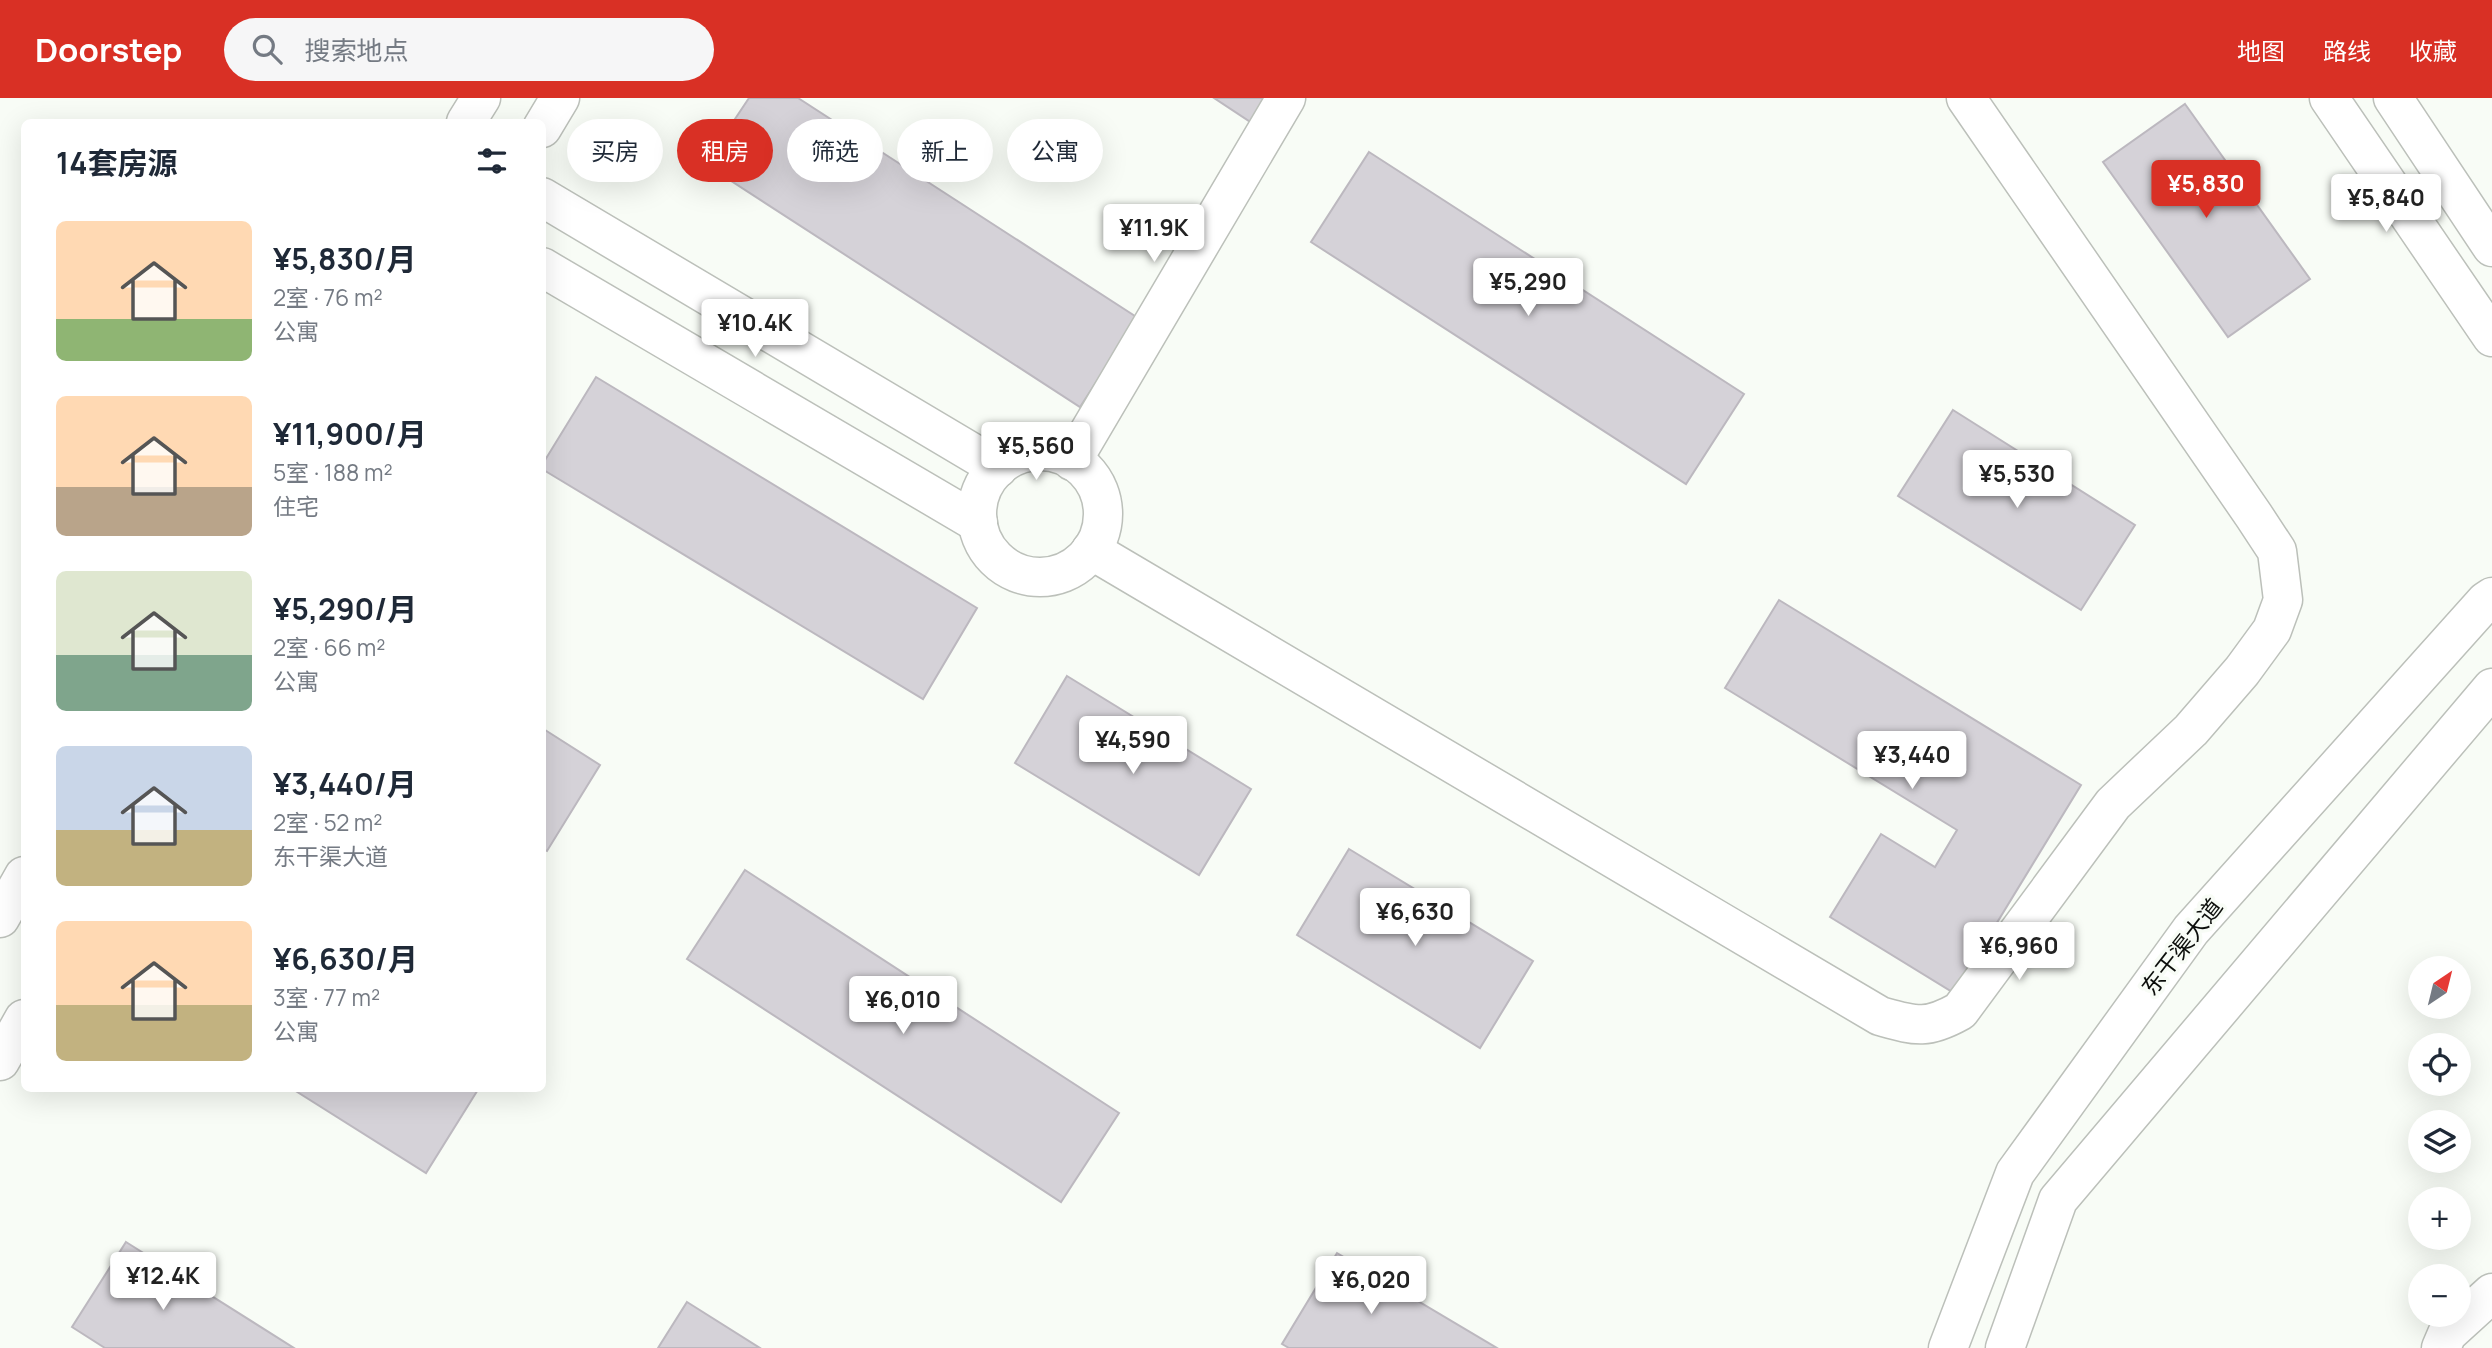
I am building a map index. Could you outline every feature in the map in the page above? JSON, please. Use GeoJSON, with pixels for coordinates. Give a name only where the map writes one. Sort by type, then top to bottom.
{"type":"FeatureCollection","features":[{"type":"Feature","properties":{"kind":"street"},"geometry":{"type":"LineString","coordinates":[[468,119],[481,98]]}},
{"type":"Feature","properties":{"kind":"street"},"geometry":{"type":"LineString","coordinates":[[546,121],[560,98]]}},
{"type":"Feature","properties":{"kind":"street"},"geometry":{"type":"LineString","coordinates":[[1072,461],[1286,98]]}},
{"type":"Feature","properties":{"kind":"street"},"geometry":{"type":"LineString","coordinates":[[1091,550],[1880,1016],[1911,1024],[1938,1024],[1960,1011],[2113,804],[2191,730],[2242,671],[2272,631],[2283,600],[2277,551],[2255,516],[1966,98]]}},
{"type":"Feature","properties":{"kind":"street"},"geometry":{"type":"LineString","coordinates":[[2329,98],[2492,337]]}},
{"type":"Feature","properties":{"kind":"street"},"geometry":{"type":"LineString","coordinates":[[2393,98],[2492,247]]}},
{"type":"Feature","properties":{"kind":"street"},"geometry":{"type":"LineString","coordinates":[[546,199],[998,468]]}},
{"type":"Feature","properties":{"kind":"street"},"geometry":{"type":"LineString","coordinates":[[546,269],[978,523]]}},
{"type":"Feature","properties":{"kind":"street"},"geometry":{"type":"LineString","coordinates":[[1044,451],[1064,456],[1081,467],[1094,482],[1101,500],[1103,522],[1097,543],[1084,560],[1066,572],[1045,577],[1024,576],[1004,567],[989,552],[979,532],[976,511],[980,491],[990,474],[998,468],[1024,453],[1044,451]]}},
{"type":"Feature","properties":{"kind":"street","name":"东干渠大道"},"geometry":{"type":"LineString","coordinates":[[1948,1348],[2015,1173],[2191,930],[2492,597]]}},
{"type":"Feature","properties":{"kind":"street"},"geometry":{"type":"LineString","coordinates":[[2005,1348],[2058,1200],[2492,688]]}},
{"type":"Feature","properties":{"kind":"street"},"geometry":{"type":"LineString","coordinates":[[0,918],[21,881]]}},
{"type":"Feature","properties":{"kind":"street"},"geometry":{"type":"LineString","coordinates":[[0,1061],[21,1024]]}},
{"type":"Feature","properties":{"kind":"street"},"geometry":{"type":"LineString","coordinates":[[2441,1348],[2447,1334],[2492,1293]]}},
{"type":"Feature","properties":{"kind":"building"},"geometry":{"type":"Polygon","coordinates":[[[749,98],[798,98],[830,119],[787,119],[787,182],[883,182],[883,153],[897,162],[897,182],[928,182],[1138,318],[1080,407],[733,182],[773,182],[773,119],[735,119],[749,98]]]}},
{"type":"Feature","properties":{"kind":"building"},"geometry":{"type":"Polygon","coordinates":[[[1214,98],[1268,98],[1252,123],[1214,98]]]}},
{"type":"Feature","properties":{"kind":"building"},"geometry":{"type":"Polygon","coordinates":[[[2185,104],[2310,279],[2228,337],[2103,162],[2185,104]]]}},
{"type":"Feature","properties":{"kind":"building"},"geometry":{"type":"Polygon","coordinates":[[[1369,152],[1744,394],[1686,484],[1311,242],[1369,152]]]}},
{"type":"Feature","properties":{"kind":"building"},"geometry":{"type":"Polygon","coordinates":[[[596,377],[977,608],[923,699],[546,471],[546,458],[596,377]]]}},
{"type":"Feature","properties":{"kind":"building"},"geometry":{"type":"Polygon","coordinates":[[[1953,410],[2135,525],[2081,610],[1898,496],[1953,410]]]}},
{"type":"Feature","properties":{"kind":"building"},"geometry":{"type":"Polygon","coordinates":[[[1779,600],[2081,785],[1954,993],[1830,917],[1881,834],[1935,867],[1957,830],[1725,688],[1779,600]]]}},
{"type":"Feature","properties":{"kind":"building"},"geometry":{"type":"Polygon","coordinates":[[[1067,676],[1251,789],[1199,875],[1015,763],[1067,676]]]}},
{"type":"Feature","properties":{"kind":"building"},"geometry":{"type":"Polygon","coordinates":[[[546,731],[600,765],[546,850],[546,731]]]}},
{"type":"Feature","properties":{"kind":"building"},"geometry":{"type":"Polygon","coordinates":[[[1349,849],[1533,961],[1480,1048],[1297,935],[1349,849]]]}},
{"type":"Feature","properties":{"kind":"building"},"geometry":{"type":"Polygon","coordinates":[[[745,870],[1119,1113],[1061,1202],[687,959],[745,870]]]}},
{"type":"Feature","properties":{"kind":"building"},"geometry":{"type":"Polygon","coordinates":[[[297,1092],[477,1092],[426,1173],[297,1092]]]}},
{"type":"Feature","properties":{"kind":"building"},"geometry":{"type":"Polygon","coordinates":[[[126,1242],[294,1348],[105,1348],[72,1327],[126,1242]]]}},
{"type":"Feature","properties":{"kind":"building"},"geometry":{"type":"Polygon","coordinates":[[[1337,1253],[1497,1348],[1289,1348],[1282,1344],[1337,1253]]]}},
{"type":"Feature","properties":{"kind":"building"},"geometry":{"type":"Polygon","coordinates":[[[687,1302],[760,1348],[658,1348],[687,1302]]]}}]}
